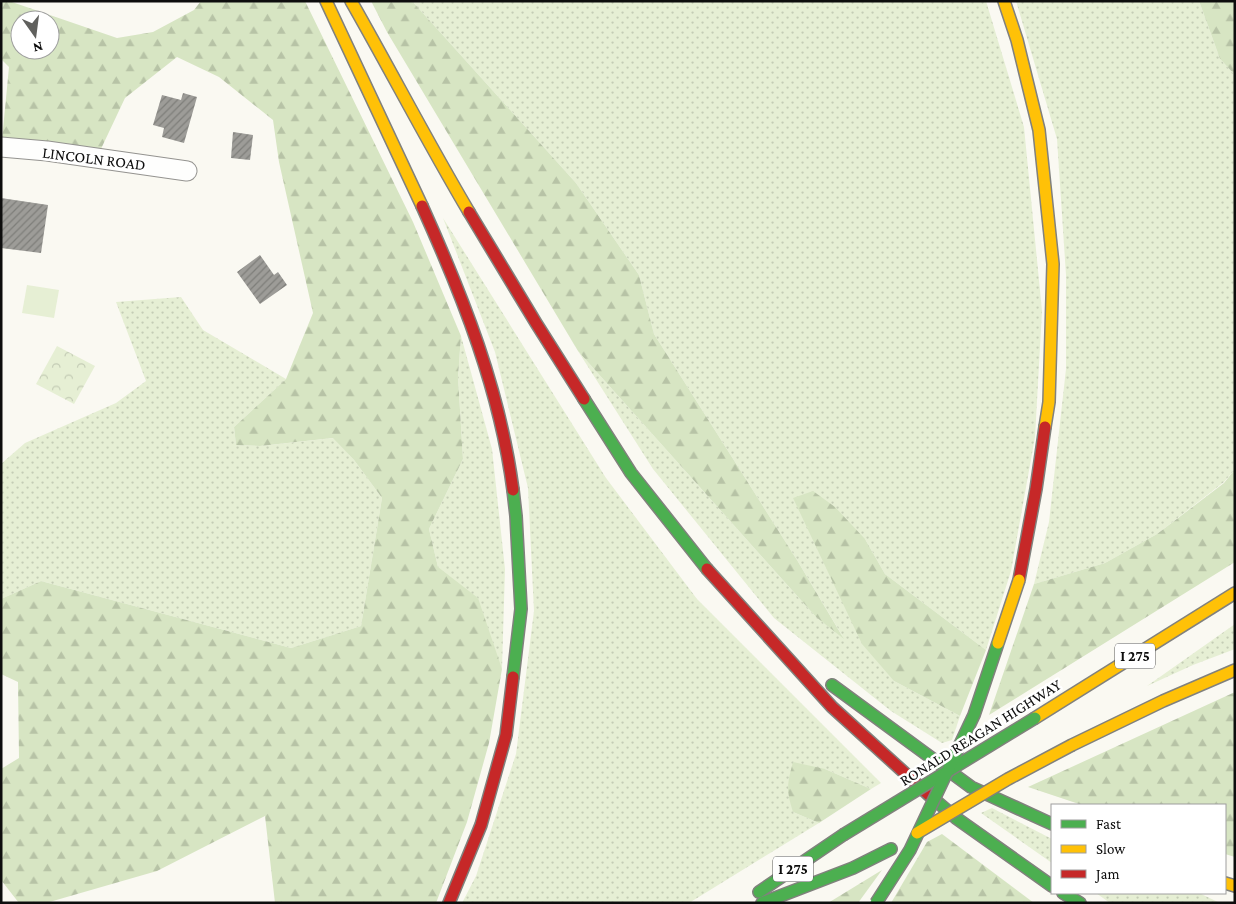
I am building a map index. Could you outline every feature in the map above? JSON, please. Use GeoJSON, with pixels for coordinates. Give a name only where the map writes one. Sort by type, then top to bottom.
{"type":"FeatureCollection","features":[{"type":"Feature","properties":{"kind":"highway"},"geometry":{"type":"LineString","coordinates":[[326,1],[388,131],[451,271],[492,386],[506,446],[512,485],[516,516],[521,609],[506,735],[481,825],[449,903]]}},
{"type":"Feature","properties":{"kind":"highway"},"geometry":{"type":"LineString","coordinates":[[351,1],[391,70],[439,160],[536,323],[631,472],[717,582],[832,707],[908,778],[969,827],[1051,885]]}},
{"type":"Feature","properties":{"kind":"highway"},"geometry":{"type":"LineString","coordinates":[[876,903],[914,843],[974,715],[1019,580],[1036,489],[1049,402],[1053,264],[1039,130],[1017,40],[1004,1]]}},
{"type":"Feature","properties":{"kind":"highway","name":"RONALD REAGAN HIGHWAY"},"geometry":{"type":"LineString","coordinates":[[757,900],[843,835],[1235,593]]}},
{"type":"Feature","properties":{"kind":"highway"},"geometry":{"type":"LineString","coordinates":[[766,636],[971,787],[1051,824]]}},
{"type":"Feature","properties":{"kind":"highway"},"geometry":{"type":"LineString","coordinates":[[757,900],[853,868],[891,849],[1008,779],[1072,745],[1163,700],[1235,670]]}},
{"type":"Feature","properties":{"kind":"highway"},"geometry":{"type":"LineString","coordinates":[[1065,894],[1080,903]]}},
{"type":"Feature","properties":{"kind":"street","name":"LINCOLN ROAD"},"geometry":{"type":"LineString","coordinates":[[1,147],[74,155],[187,172]]}},
{"type":"Feature","properties":{"kind":"green space"},"geometry":{"type":"Polygon","coordinates":[[[1,1],[9,1],[35,10],[10,10],[10,60],[60,60],[60,18],[117,38],[153,32],[194,10],[201,1],[305,1],[413,222],[461,336],[458,377],[463,459],[429,529],[438,567],[478,598],[502,669],[489,743],[467,822],[436,903],[275,903],[265,816],[157,871],[46,903],[19,903],[1,880],[1,769],[19,758],[18,682],[1,674],[1,599],[41,581],[291,648],[361,626],[382,498],[354,460],[333,438],[260,446],[236,445],[234,427],[286,379],[313,313],[279,162],[273,120],[219,77],[177,57],[125,98],[100,151],[2,140],[9,67],[1,59],[1,1]]]}},
{"type":"Feature","properties":{"kind":"green space"},"geometry":{"type":"Polygon","coordinates":[[[371,1],[412,1],[576,183],[639,275],[654,334],[797,560],[844,639],[816,617],[578,351],[387,32],[371,1]]]}},
{"type":"Feature","properties":{"kind":"green space"},"geometry":{"type":"Polygon","coordinates":[[[412,1],[986,1],[1024,127],[1042,311],[1035,437],[1011,571],[986,650],[885,574],[865,539],[894,681],[960,716],[952,740],[942,743],[891,711],[774,618],[653,469],[578,351],[816,617],[843,637],[797,560],[654,334],[639,275],[576,183],[412,1]]]}},
{"type":"Feature","properties":{"kind":"green space"},"geometry":{"type":"Polygon","coordinates":[[[1016,1],[1199,1],[1220,59],[1235,75],[1235,469],[1224,482],[1157,534],[1105,563],[1034,584],[1049,522],[1066,369],[1066,275],[1057,139],[1016,1]]]}},
{"type":"Feature","properties":{"kind":"green space"},"geometry":{"type":"Polygon","coordinates":[[[1199,1],[1235,1],[1235,75],[1220,59],[1199,1]]]}},
{"type":"Feature","properties":{"kind":"green space"},"geometry":{"type":"Polygon","coordinates":[[[443,218],[606,478],[697,599],[881,783],[871,789],[825,769],[793,812],[819,823],[689,903],[462,903],[476,876],[516,754],[534,611],[528,488],[495,352],[443,218]]]}},
{"type":"Feature","properties":{"kind":"green space"},"geometry":{"type":"Polygon","coordinates":[[[27,285],[59,290],[54,318],[22,313],[27,285]]]}},
{"type":"Feature","properties":{"kind":"green space"},"geometry":{"type":"Polygon","coordinates":[[[181,297],[203,330],[286,379],[234,427],[236,445],[260,446],[334,438],[354,460],[382,498],[361,626],[291,648],[41,581],[1,599],[1,464],[25,443],[116,403],[146,381],[116,302],[181,297]]]}},
{"type":"Feature","properties":{"kind":"green space"},"geometry":{"type":"Polygon","coordinates":[[[461,336],[492,449],[505,569],[502,669],[438,567],[429,529],[463,459],[458,377],[461,336]]]}},
{"type":"Feature","properties":{"kind":"green space"},"geometry":{"type":"Polygon","coordinates":[[[57,346],[95,366],[74,404],[36,384],[57,346]]]}},
{"type":"Feature","properties":{"kind":"green space"},"geometry":{"type":"Polygon","coordinates":[[[1235,469],[1235,562],[989,715],[1034,584],[1105,563],[1157,534],[1224,483],[1235,469]]]}},
{"type":"Feature","properties":{"kind":"green space"},"geometry":{"type":"Polygon","coordinates":[[[813,491],[835,507],[865,539],[885,574],[986,650],[960,716],[894,681],[862,644],[793,498],[813,491]]]}},
{"type":"Feature","properties":{"kind":"green space"},"geometry":{"type":"Polygon","coordinates":[[[1235,624],[1235,649],[1193,665],[1147,686],[1235,624]]]}},
{"type":"Feature","properties":{"kind":"green space"},"geometry":{"type":"Polygon","coordinates":[[[1235,692],[1235,857],[1226,854],[1226,804],[1079,804],[1028,787],[1235,692]]]}},
{"type":"Feature","properties":{"kind":"green space"},"geometry":{"type":"Polygon","coordinates":[[[793,762],[825,769],[871,789],[819,823],[793,812],[788,787],[793,762]]]}},
{"type":"Feature","properties":{"kind":"green space"},"geometry":{"type":"Polygon","coordinates":[[[992,808],[1051,838],[1051,862],[981,813],[992,808]]]}},
{"type":"Feature","properties":{"kind":"green space"},"geometry":{"type":"Polygon","coordinates":[[[942,834],[1034,903],[891,903],[927,842],[942,834]]]}},
{"type":"Feature","properties":{"kind":"green space"},"geometry":{"type":"Polygon","coordinates":[[[882,870],[858,903],[828,903],[882,870]]]}},
{"type":"Feature","properties":{"kind":"green space"},"geometry":{"type":"Polygon","coordinates":[[[1097,894],[1201,894],[1220,903],[1110,903],[1097,894]]]}},
{"type":"Feature","properties":{"kind":"building"},"geometry":{"type":"Polygon","coordinates":[[[183,93],[197,97],[184,143],[162,137],[164,128],[153,125],[162,95],[181,100],[183,93]]]}},
{"type":"Feature","properties":{"kind":"building"},"geometry":{"type":"Polygon","coordinates":[[[233,132],[253,135],[250,160],[231,158],[233,132]]]}},
{"type":"Feature","properties":{"kind":"building"},"geometry":{"type":"Polygon","coordinates":[[[1,198],[48,205],[41,253],[1,248],[1,198]]]}},
{"type":"Feature","properties":{"kind":"building"},"geometry":{"type":"Polygon","coordinates":[[[260,255],[274,275],[278,272],[287,285],[260,304],[237,272],[260,255]]]}},
{"type":"Feature","properties":{"kind":"traffic: fast"},"geometry":{"type":"LineString","coordinates":[[584,399],[631,473],[707,569]]}},
{"type":"Feature","properties":{"kind":"traffic: fast"},"geometry":{"type":"LineString","coordinates":[[513,490],[521,609],[513,677]]}},
{"type":"Feature","properties":{"kind":"traffic: fast"},"geometry":{"type":"LineString","coordinates":[[876,903],[910,850],[974,715],[998,643]]}},
{"type":"Feature","properties":{"kind":"traffic: fast"},"geometry":{"type":"LineString","coordinates":[[832,685],[971,787],[1051,824]]}},
{"type":"Feature","properties":{"kind":"traffic: fast"},"geometry":{"type":"LineString","coordinates":[[843,835],[1035,718]]}},
{"type":"Feature","properties":{"kind":"traffic: fast"},"geometry":{"type":"LineString","coordinates":[[929,795],[956,818],[1051,885]]}},
{"type":"Feature","properties":{"kind":"traffic: fast"},"geometry":{"type":"LineString","coordinates":[[759,892],[843,835]]}},
{"type":"Feature","properties":{"kind":"traffic: fast"},"geometry":{"type":"LineString","coordinates":[[762,903],[853,868],[891,849]]}},
{"type":"Feature","properties":{"kind":"traffic: fast"},"geometry":{"type":"LineString","coordinates":[[1065,894],[1080,903]]}},
{"type":"Feature","properties":{"kind":"traffic: slow"},"geometry":{"type":"LineString","coordinates":[[326,1],[422,206]]}},
{"type":"Feature","properties":{"kind":"traffic: slow"},"geometry":{"type":"LineString","coordinates":[[351,1],[469,212]]}},
{"type":"Feature","properties":{"kind":"traffic: slow"},"geometry":{"type":"LineString","coordinates":[[1004,1],[1017,40],[1039,130],[1053,264],[1049,402],[1045,427]]}},
{"type":"Feature","properties":{"kind":"traffic: slow"},"geometry":{"type":"LineString","coordinates":[[998,643],[1019,580]]}},
{"type":"Feature","properties":{"kind":"traffic: slow"},"geometry":{"type":"LineString","coordinates":[[1035,718],[1235,593]]}},
{"type":"Feature","properties":{"kind":"traffic: slow"},"geometry":{"type":"LineString","coordinates":[[1072,745],[1163,701],[1235,670]]}},
{"type":"Feature","properties":{"kind":"traffic: slow"},"geometry":{"type":"LineString","coordinates":[[917,833],[1008,779],[1072,745]]}},
{"type":"Feature","properties":{"kind":"traffic: slow"},"geometry":{"type":"LineString","coordinates":[[1226,883],[1235,886]]}},
{"type":"Feature","properties":{"kind":"traffic: jam"},"geometry":{"type":"LineString","coordinates":[[422,206],[452,275],[478,345],[499,416],[513,490]]}},
{"type":"Feature","properties":{"kind":"traffic: jam"},"geometry":{"type":"LineString","coordinates":[[469,212],[584,399]]}},
{"type":"Feature","properties":{"kind":"traffic: jam"},"geometry":{"type":"LineString","coordinates":[[1019,580],[1036,489],[1045,427]]}},
{"type":"Feature","properties":{"kind":"traffic: jam"},"geometry":{"type":"LineString","coordinates":[[707,569],[832,707],[929,795]]}},
{"type":"Feature","properties":{"kind":"traffic: jam"},"geometry":{"type":"LineString","coordinates":[[449,903],[481,825],[506,735],[513,677]]}}]}
